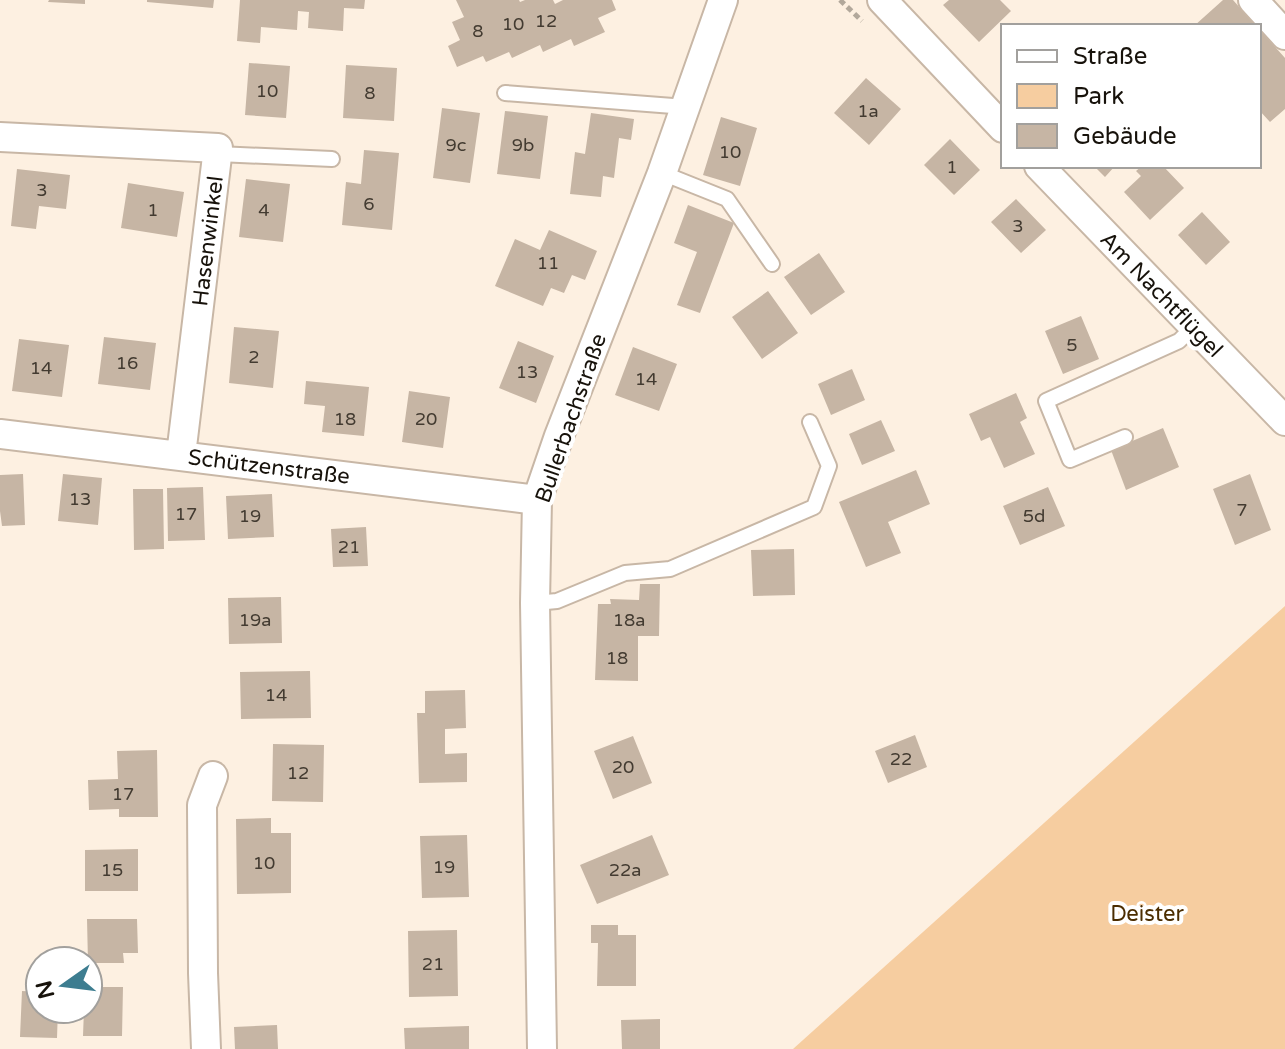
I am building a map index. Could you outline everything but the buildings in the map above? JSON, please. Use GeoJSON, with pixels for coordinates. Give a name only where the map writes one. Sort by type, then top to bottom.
{"type":"FeatureCollection","features":[{"type":"Feature","properties":{"kind":"street","name":"Bullerbachstraße"},"geometry":{"type":"LineString","coordinates":[[542,1049],[535,603],[537,500],[662,173],[723,0]]}},
{"type":"Feature","properties":{"kind":"street"},"geometry":{"type":"LineString","coordinates":[[882,0],[1001,126]]}},
{"type":"Feature","properties":{"kind":"street"},"geometry":{"type":"LineString","coordinates":[[1253,0],[1285,35]]}},
{"type":"Feature","properties":{"kind":"street","name":"Hasenwinkel"},"geometry":{"type":"LineString","coordinates":[[0,137],[218,148],[181,455]]}},
{"type":"Feature","properties":{"kind":"street","name":"Am Nachtflügel"},"geometry":{"type":"LineString","coordinates":[[1041,168],[1285,421]]}},
{"type":"Feature","properties":{"kind":"street","name":"Schützenstraße"},"geometry":{"type":"LineString","coordinates":[[0,434],[537,500]]}},
{"type":"Feature","properties":{"kind":"street"},"geometry":{"type":"LineString","coordinates":[[206,1049],[202,805],[213,776]]}},
{"type":"Feature","properties":{"kind":"lane"},"geometry":{"type":"LineString","coordinates":[[505,93],[686,107]]}},
{"type":"Feature","properties":{"kind":"lane"},"geometry":{"type":"LineString","coordinates":[[218,154],[332,159]]}},
{"type":"Feature","properties":{"kind":"lane"},"geometry":{"type":"LineString","coordinates":[[662,173],[727,199],[772,264]]}},
{"type":"Feature","properties":{"kind":"lane"},"geometry":{"type":"LineString","coordinates":[[1125,437],[1070,460],[1046,401],[1179,341],[1193,327]]}},
{"type":"Feature","properties":{"kind":"lane"},"geometry":{"type":"LineString","coordinates":[[535,603],[557,601],[625,573],[670,569],[814,507],[829,466],[810,422]]}},
{"type":"Feature","properties":{"kind":"green space","name":"Deister"},"geometry":{"type":"Polygon","coordinates":[[[1285,606],[1285,1049],[793,1049],[1285,606]]]}}]}
